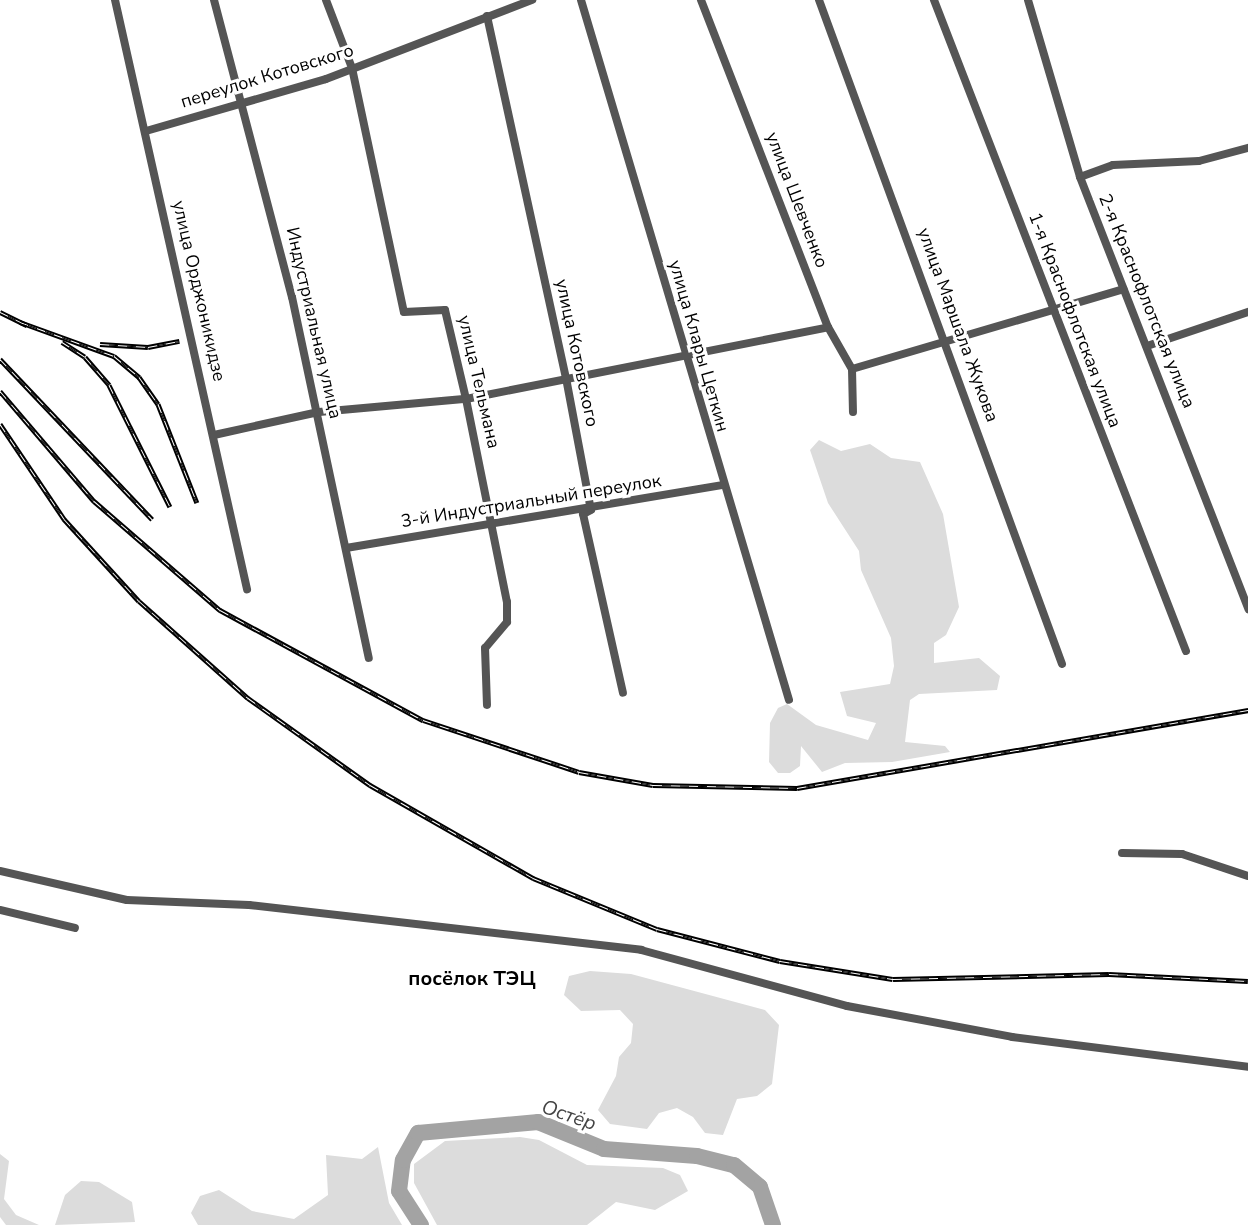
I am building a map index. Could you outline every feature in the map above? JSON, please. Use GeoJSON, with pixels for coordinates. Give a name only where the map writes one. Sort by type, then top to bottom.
{"type":"FeatureCollection","features":[{"type":"Feature","properties":{"kind":"street","name":"улица Орджоникидзе"},"geometry":{"type":"LineString","coordinates":[[115,0],[146,130],[247,589]]}},
{"type":"Feature","properties":{"kind":"street","name":"Индустриальная улица"},"geometry":{"type":"LineString","coordinates":[[214,0],[242,101],[319,412],[369,658]]}},
{"type":"Feature","properties":{"kind":"street","name":"улица Тельмана"},"geometry":{"type":"LineString","coordinates":[[326,0],[352,68],[404,312],[445,310],[466,399],[494,524],[507,622],[485,648],[487,705]]}},
{"type":"Feature","properties":{"kind":"street","name":"переулок Котовского"},"geometry":{"type":"LineString","coordinates":[[146,130],[352,68],[532,0]]}},
{"type":"Feature","properties":{"kind":"street","name":"улица Клары Цеткин"},"geometry":{"type":"LineString","coordinates":[[581,0],[722,484],[789,700]]}},
{"type":"Feature","properties":{"kind":"street","name":"улица Шевченко"},"geometry":{"type":"LineString","coordinates":[[701,0],[828,327],[852,369],[853,412]]}},
{"type":"Feature","properties":{"kind":"street","name":"улица Маршала Жукова"},"geometry":{"type":"LineString","coordinates":[[819,0],[947,343],[1062,663]]}},
{"type":"Feature","properties":{"kind":"street","name":"1-я Краснофлотская улица"},"geometry":{"type":"LineString","coordinates":[[934,0],[1051,313],[1186,651]]}},
{"type":"Feature","properties":{"kind":"street","name":"2-я Краснофлотская улица"},"geometry":{"type":"LineString","coordinates":[[1028,0],[1080,177],[1248,609]]}},
{"type":"Feature","properties":{"kind":"street","name":"улица Котовского"},"geometry":{"type":"LineString","coordinates":[[488,16],[566,378],[591,510],[583,514],[623,693]]}},
{"type":"Feature","properties":{"kind":"street"},"geometry":{"type":"LineString","coordinates":[[1080,177],[1113,165],[1199,161],[1248,148]]}},
{"type":"Feature","properties":{"kind":"street"},"geometry":{"type":"LineString","coordinates":[[852,369],[1051,313],[1123,289]]}},
{"type":"Feature","properties":{"kind":"street"},"geometry":{"type":"LineString","coordinates":[[1147,346],[1248,312]]}},
{"type":"Feature","properties":{"kind":"street"},"geometry":{"type":"LineString","coordinates":[[214,435],[319,412],[466,399],[828,327]]}},
{"type":"Feature","properties":{"kind":"street","name":"3-й Индустриальный переулок"},"geometry":{"type":"LineString","coordinates":[[346,548],[591,510],[722,484]]}},
{"type":"Feature","properties":{"kind":"street"},"geometry":{"type":"LineString","coordinates":[[1122,853],[1182,854],[1248,876]]}},
{"type":"Feature","properties":{"kind":"street"},"geometry":{"type":"LineString","coordinates":[[0,871],[127,900],[249,904],[641,950],[870,1010],[1012,1037],[1248,1067]]}},
{"type":"Feature","properties":{"kind":"street"},"geometry":{"type":"LineString","coordinates":[[0,910],[75,928]]}},
{"type":"Feature","properties":{"kind":"shaded area"},"geometry":{"type":"Polygon","coordinates":[[[819,440],[841,451],[870,444],[891,458],[920,462],[943,514],[959,607],[946,635],[934,643],[934,663],[979,658],[1000,676],[997,690],[919,694],[910,700],[905,742],[945,746],[950,752],[892,762],[845,763],[822,772],[801,746],[800,766],[790,773],[778,773],[769,762],[770,723],[778,708],[787,704],[816,725],[868,740],[876,723],[847,716],[840,692],[890,684],[894,666],[891,638],[861,570],[859,551],[828,503],[810,450],[819,440]]]}},
{"type":"Feature","properties":{"kind":"shaded area"},"geometry":{"type":"Polygon","coordinates":[[[590,971],[631,974],[765,1010],[779,1025],[772,1084],[757,1096],[737,1099],[723,1135],[705,1133],[693,1117],[677,1108],[659,1113],[647,1129],[610,1124],[598,1110],[616,1076],[619,1057],[631,1043],[633,1024],[620,1010],[581,1011],[564,995],[569,976],[590,971]]]}},
{"type":"Feature","properties":{"kind":"shaded area"},"geometry":{"type":"Polygon","coordinates":[[[520,1137],[539,1140],[587,1165],[663,1168],[680,1175],[688,1191],[655,1210],[616,1202],[587,1225],[437,1225],[414,1183],[414,1164],[445,1141],[520,1137]]]}},
{"type":"Feature","properties":{"kind":"shaded area"},"geometry":{"type":"Polygon","coordinates":[[[378,1147],[389,1203],[402,1225],[198,1225],[191,1213],[200,1196],[219,1190],[252,1211],[294,1219],[328,1195],[326,1155],[362,1159],[378,1147]]]}},
{"type":"Feature","properties":{"kind":"shaded area"},"geometry":{"type":"Polygon","coordinates":[[[0,1154],[9,1161],[4,1199],[16,1215],[39,1225],[6,1225],[0,1217],[0,1154]]]}},
{"type":"Feature","properties":{"kind":"shaded area"},"geometry":{"type":"Polygon","coordinates":[[[81,1181],[99,1182],[132,1202],[135,1222],[55,1225],[65,1195],[81,1181]]]}},
{"type":"Feature","properties":{"kind":"waterway","name":"Остёр"},"geometry":{"type":"LineString","coordinates":[[421,1225],[399,1191],[403,1160],[418,1133],[538,1122],[604,1149],[697,1156],[734,1165],[760,1187],[773,1225]]}},
{"type":"Feature","properties":{"kind":"railway"},"geometry":{"type":"LineString","coordinates":[[0,312],[27,325]]}},
{"type":"Feature","properties":{"kind":"railway"},"geometry":{"type":"LineString","coordinates":[[20,322],[114,356],[139,377],[158,404],[197,503]]}},
{"type":"Feature","properties":{"kind":"railway"},"geometry":{"type":"LineString","coordinates":[[100,344],[148,347],[179,341]]}},
{"type":"Feature","properties":{"kind":"railway"},"geometry":{"type":"LineString","coordinates":[[62,342],[85,357],[109,385],[170,507]]}},
{"type":"Feature","properties":{"kind":"railway"},"geometry":{"type":"LineString","coordinates":[[0,359],[152,519]]}},
{"type":"Feature","properties":{"kind":"railway"},"geometry":{"type":"LineString","coordinates":[[0,391],[94,501],[220,610],[423,720],[579,772],[653,785],[797,788],[1248,710]]}},
{"type":"Feature","properties":{"kind":"railway"},"geometry":{"type":"LineString","coordinates":[[0,424],[64,519],[139,601],[248,698],[370,785],[533,878],[657,929],[780,961],[893,979],[1109,974],[1248,981]]}},
{"type":"Feature","properties":{"kind":"district","name":"посёлок ТЭЦ"},"geometry":{"type":"Point","coordinates":[472,978]}}]}
